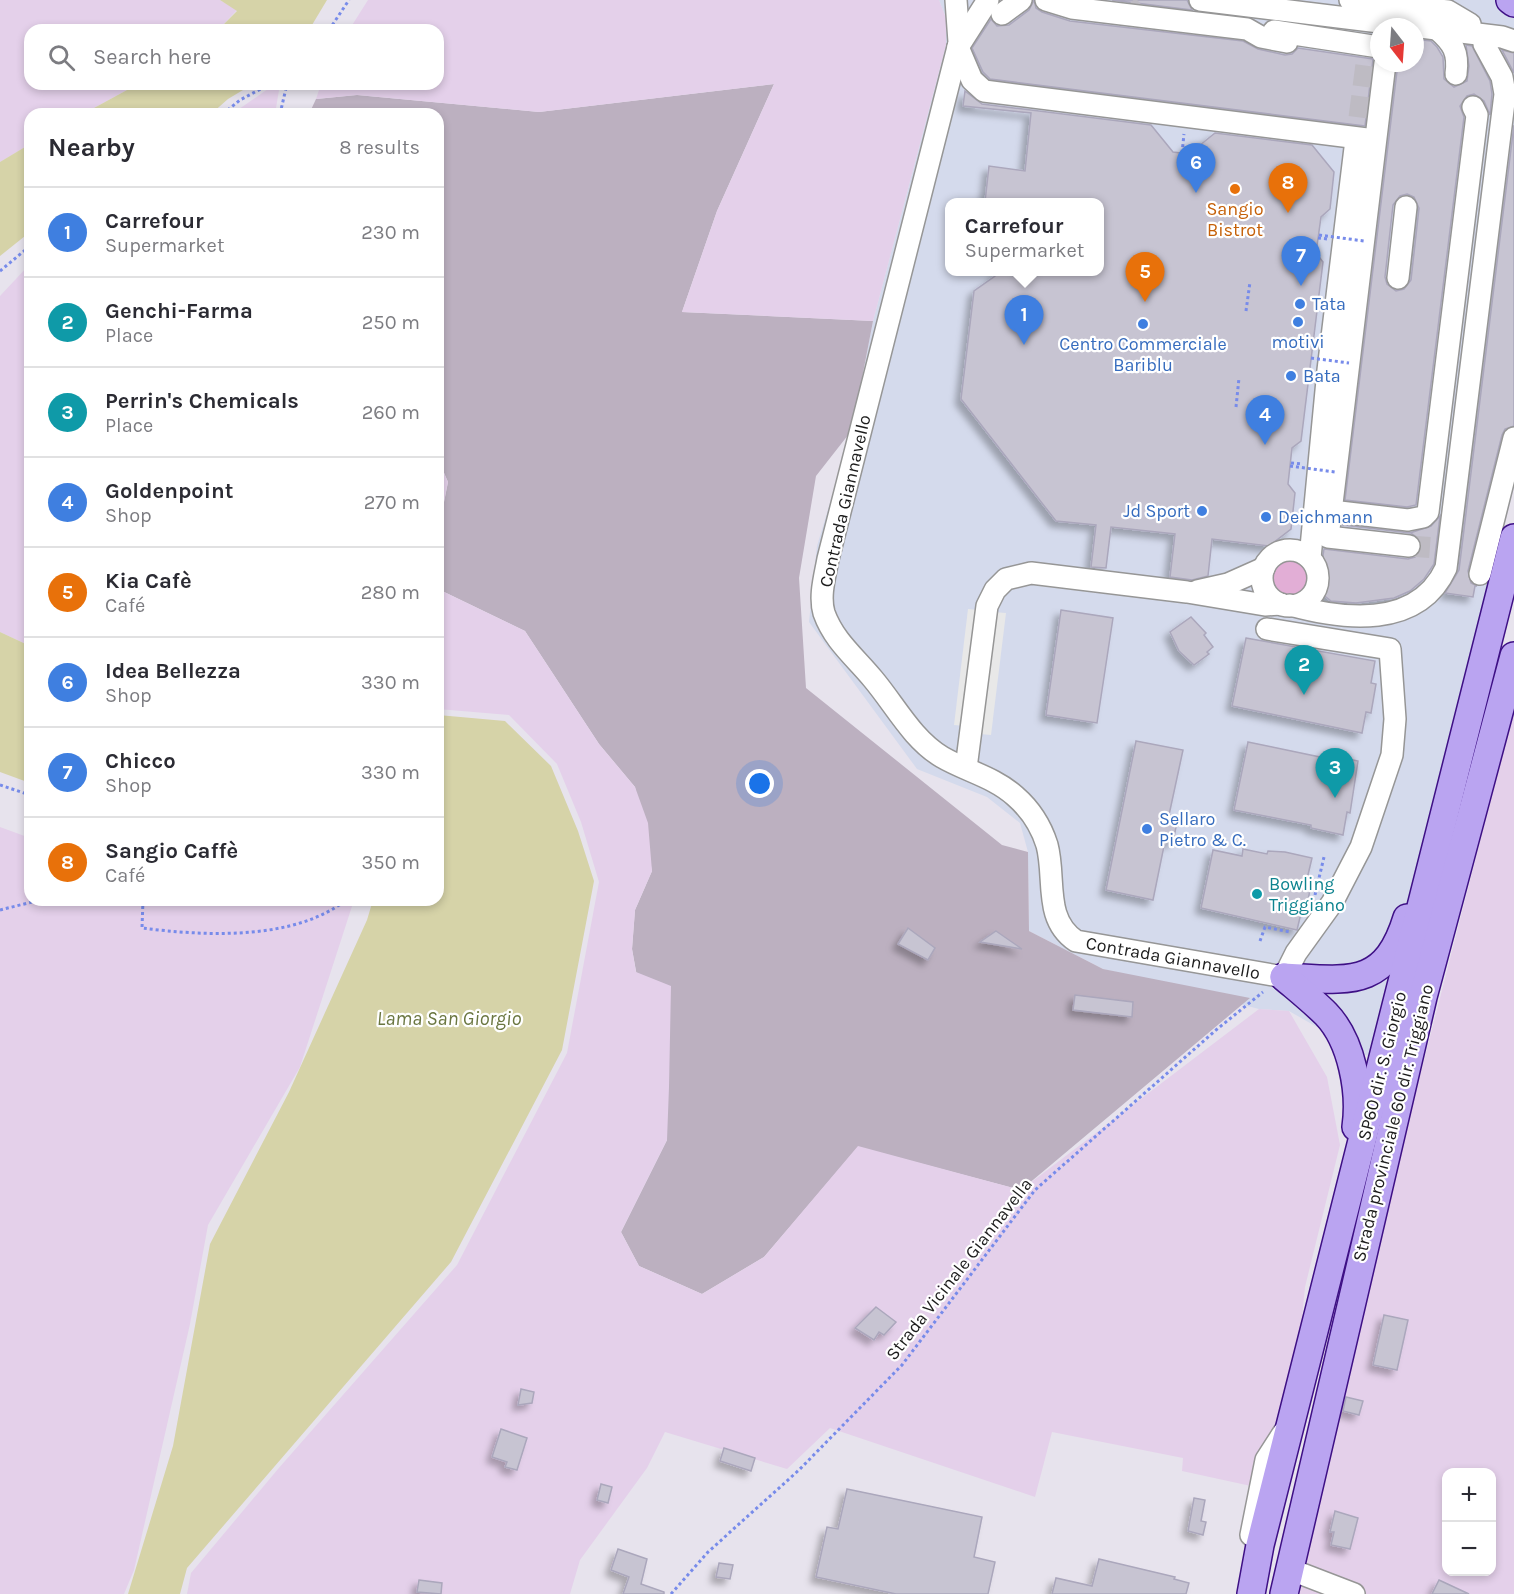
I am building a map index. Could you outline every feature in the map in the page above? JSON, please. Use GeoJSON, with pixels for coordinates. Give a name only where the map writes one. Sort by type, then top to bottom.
{"type":"FeatureCollection","features":[{"type":"Feature","properties":{"kind":"main road"},"geometry":{"type":"LineString","coordinates":[[1510,0],[1514,3]]}},
{"type":"Feature","properties":{"kind":"main road","name":"SP60 dir. S. Giorgio"},"geometry":{"type":"LineString","coordinates":[[1251,1594],[1260,1545],[1514,538]]}},
{"type":"Feature","properties":{"kind":"main road","name":"Strada provinciale 60 dir. Triggiano"},"geometry":{"type":"LineString","coordinates":[[1286,1582],[1423,996],[1514,656]]}},
{"type":"Feature","properties":{"kind":"main road"},"geometry":{"type":"LineString","coordinates":[[1284,977],[1341,981],[1363,977],[1380,964],[1399,942],[1452,786]]}},
{"type":"Feature","properties":{"kind":"main road"},"geometry":{"type":"LineString","coordinates":[[1284,977],[1328,1016],[1346,1046],[1356,1088],[1358,1116],[1338,1241]]}},
{"type":"Feature","properties":{"kind":"street"},"geometry":{"type":"LineString","coordinates":[[956,0],[959,44],[972,80],[984,92],[1376,140]]}},
{"type":"Feature","properties":{"kind":"street"},"geometry":{"type":"LineString","coordinates":[[959,44],[995,7],[1022,0]]}},
{"type":"Feature","properties":{"kind":"street"},"geometry":{"type":"LineString","coordinates":[[1046,0],[1072,8],[1247,29],[1261,37],[1287,42]]}},
{"type":"Feature","properties":{"kind":"street"},"geometry":{"type":"LineString","coordinates":[[1200,0],[1437,29],[1514,41]]}},
{"type":"Feature","properties":{"kind":"street"},"geometry":{"type":"LineString","coordinates":[[1350,0],[1448,11],[1470,24]]}},
{"type":"Feature","properties":{"kind":"street"},"geometry":{"type":"LineString","coordinates":[[1237,5],[1276,33],[1370,45]]}},
{"type":"Feature","properties":{"kind":"street"},"geometry":{"type":"LineString","coordinates":[[1437,29],[1450,40],[1456,51],[1456,74]]}},
{"type":"Feature","properties":{"kind":"street","name":"Contrada Giannavello"},"geometry":{"type":"LineString","coordinates":[[959,44],[828,559],[822,591],[823,611],[831,630],[850,656],[872,677],[922,742],[943,757],[996,782],[1014,795],[1038,824],[1047,846],[1056,917],[1064,932],[1076,941],[1284,977]]}},
{"type":"Feature","properties":{"kind":"street"},"geometry":{"type":"LineString","coordinates":[[1428,549],[1505,93],[1505,84],[1484,44]]}},
{"type":"Feature","properties":{"kind":"street"},"geometry":{"type":"LineString","coordinates":[[1310,558],[1335,472],[1385,72]]}},
{"type":"Feature","properties":{"kind":"street"},"geometry":{"type":"LineString","coordinates":[[1322,512],[1408,520],[1424,517],[1428,512],[1477,115],[1473,107]]}},
{"type":"Feature","properties":{"kind":"street"},"geometry":{"type":"LineString","coordinates":[[1355,148],[1322,512],[1328,537],[1428,549]]}},
{"type":"Feature","properties":{"kind":"street"},"geometry":{"type":"LineString","coordinates":[[1398,278],[1406,207]]}},
{"type":"Feature","properties":{"kind":"street"},"geometry":{"type":"LineString","coordinates":[[1480,574],[1514,438]]}},
{"type":"Feature","properties":{"kind":"street"},"geometry":{"type":"LineString","coordinates":[[1187,592],[1228,584],[1264,568],[1280,552],[1293,544],[1322,512]]}},
{"type":"Feature","properties":{"kind":"street"},"geometry":{"type":"LineString","coordinates":[[966,768],[987,606],[995,590],[1006,579],[1031,573],[1310,610],[1371,616],[1402,612],[1412,606],[1442,576],[1428,549],[1424,517]]}},
{"type":"Feature","properties":{"kind":"street"},"geometry":{"type":"LineString","coordinates":[[1264,568],[1263,585],[1267,593],[1285,605],[1307,600],[1317,585],[1315,566],[1310,558],[1296,551],[1280,552]]}},
{"type":"Feature","properties":{"kind":"street"},"geometry":{"type":"LineString","coordinates":[[1267,629],[1390,649],[1395,719],[1392,755],[1358,854],[1332,903],[1296,952],[1284,977]]}},
{"type":"Feature","properties":{"kind":"street"},"geometry":{"type":"LineString","coordinates":[[1239,1594],[1266,1460],[1294,1416]]}},
{"type":"Feature","properties":{"kind":"street"},"geometry":{"type":"LineString","coordinates":[[1286,1582],[1354,1594]]}},
{"type":"Feature","properties":{"kind":"path"},"geometry":{"type":"LineString","coordinates":[[333,24],[350,0]]}},
{"type":"Feature","properties":{"kind":"path"},"geometry":{"type":"LineString","coordinates":[[230,108],[259,90]]}},
{"type":"Feature","properties":{"kind":"path"},"geometry":{"type":"LineString","coordinates":[[282,108],[286,90]]}},
{"type":"Feature","properties":{"kind":"path"},"geometry":{"type":"LineString","coordinates":[[1319,235],[1364,241]]}},
{"type":"Feature","properties":{"kind":"path"},"geometry":{"type":"LineString","coordinates":[[0,271],[24,251]]}},
{"type":"Feature","properties":{"kind":"path"},"geometry":{"type":"LineString","coordinates":[[1246,311],[1250,282]]}},
{"type":"Feature","properties":{"kind":"path"},"geometry":{"type":"LineString","coordinates":[[1311,358],[1349,363]]}},
{"type":"Feature","properties":{"kind":"path"},"geometry":{"type":"LineString","coordinates":[[1236,407],[1239,378]]}},
{"type":"Feature","properties":{"kind":"path"},"geometry":{"type":"LineString","coordinates":[[1290,466],[1335,472]]}},
{"type":"Feature","properties":{"kind":"path"},"geometry":{"type":"LineString","coordinates":[[0,785],[24,793]]}},
{"type":"Feature","properties":{"kind":"path"},"geometry":{"type":"LineString","coordinates":[[1313,903],[1324,857]]}},
{"type":"Feature","properties":{"kind":"path"},"geometry":{"type":"LineString","coordinates":[[0,910],[24,904]]}},
{"type":"Feature","properties":{"kind":"path"},"geometry":{"type":"LineString","coordinates":[[143,906],[142,928],[181,933],[267,931],[315,919],[336,906]]}},
{"type":"Feature","properties":{"kind":"path"},"geometry":{"type":"LineString","coordinates":[[1260,941],[1265,927],[1298,934]]}},
{"type":"Feature","properties":{"kind":"path","name":"Strada Vicinale Giannavella"},"geometry":{"type":"LineString","coordinates":[[671,1594],[708,1552],[799,1470],[902,1365],[1035,1190],[1216,1030],[1284,977]]}},
{"type":"Feature","properties":{"kind":"shaded area"},"geometry":{"type":"Polygon","coordinates":[[[0,0],[220,0],[237,10],[224,24],[24,24],[24,90],[127,90],[94,108],[24,108],[24,148],[0,162],[0,0]]]}},
{"type":"Feature","properties":{"kind":"shaded area"},"geometry":{"type":"Polygon","coordinates":[[[368,0],[939,0],[946,18],[946,45],[873,321],[682,312],[717,211],[774,84],[539,112],[357,95],[316,99],[319,90],[444,90],[444,24],[353,24],[368,0]]]}},
{"type":"Feature","properties":{"kind":"shaded area"},"geometry":{"type":"Polygon","coordinates":[[[939,0],[1514,0],[1514,486],[1371,1058],[1289,1011],[1259,1009],[1103,969],[1029,931],[1028,852],[1020,823],[987,797],[917,769],[809,622],[817,546],[852,430],[873,321],[946,45],[946,18],[939,0]]]}},
{"type":"Feature","properties":{"kind":"shaded area"},"geometry":{"type":"Polygon","coordinates":[[[774,84],[717,211],[682,312],[873,321],[852,430],[816,476],[799,578],[806,688],[1002,845],[1028,852],[1029,931],[1103,969],[1250,998],[1021,1190],[858,1147],[764,1257],[702,1294],[639,1266],[621,1232],[667,1140],[632,949],[635,910],[652,871],[635,787],[599,744],[525,631],[444,592],[444,502],[448,482],[444,473],[444,108],[312,108],[316,99],[357,95],[539,112],[774,84]]]}},
{"type":"Feature","properties":{"kind":"shaded area"},"geometry":{"type":"Polygon","coordinates":[[[266,90],[279,90],[276,108],[241,108],[266,90]]]}},
{"type":"Feature","properties":{"kind":"shaded area"},"geometry":{"type":"Polygon","coordinates":[[[24,270],[24,643],[0,632],[0,296],[24,270]]]}},
{"type":"Feature","properties":{"kind":"shaded area"},"geometry":{"type":"Polygon","coordinates":[[[444,473],[448,482],[444,502],[444,473]]]}},
{"type":"Feature","properties":{"kind":"shaded area"},"geometry":{"type":"Polygon","coordinates":[[[1291,558],[1305,564],[1311,578],[1305,592],[1291,598],[1277,592],[1271,578],[1277,564],[1291,558]]]}},
{"type":"Feature","properties":{"kind":"shaded area"},"geometry":{"type":"Polygon","coordinates":[[[1040,581],[1241,610],[1039,586],[1040,581]]]}},
{"type":"Feature","properties":{"kind":"shaded area"},"geometry":{"type":"Polygon","coordinates":[[[444,592],[525,631],[599,744],[635,787],[648,823],[652,871],[635,910],[632,949],[636,972],[671,986],[669,1087],[667,1140],[621,1232],[639,1266],[702,1294],[764,1257],[858,1146],[1021,1190],[1259,1009],[1289,1011],[1327,1077],[1340,1145],[1305,1287],[1301,1327],[1279,1424],[1251,1486],[1182,1471],[1183,1458],[1052,1432],[1035,1497],[830,1428],[787,1469],[665,1432],[647,1468],[580,1560],[570,1594],[187,1594],[191,1573],[278,1469],[457,1265],[567,1053],[599,882],[581,822],[557,764],[509,715],[444,710],[444,592]]]}},
{"type":"Feature","properties":{"kind":"shaded area"},"geometry":{"type":"Polygon","coordinates":[[[968,609],[979,610],[965,726],[954,725],[968,609]]]}},
{"type":"Feature","properties":{"kind":"shaded area"},"geometry":{"type":"Polygon","coordinates":[[[994,612],[1006,613],[991,735],[979,734],[994,612]]]}},
{"type":"Feature","properties":{"kind":"shaded area"},"geometry":{"type":"Polygon","coordinates":[[[1514,709],[1514,1594],[1296,1594],[1380,1232],[1514,709]]]}},
{"type":"Feature","properties":{"kind":"shaded area"},"geometry":{"type":"Polygon","coordinates":[[[0,827],[24,836],[24,906],[352,906],[300,1067],[208,1225],[190,1324],[134,1570],[124,1594],[0,1594],[0,827]]]}},
{"type":"Feature","properties":{"kind":"water"},"geometry":{"type":"Polygon","coordinates":[[[220,0],[327,0],[313,24],[224,24],[237,11],[220,0]]]}},
{"type":"Feature","properties":{"kind":"water"},"geometry":{"type":"Polygon","coordinates":[[[127,90],[243,90],[218,108],[94,108],[127,90]]]}},
{"type":"Feature","properties":{"kind":"water"},"geometry":{"type":"Polygon","coordinates":[[[24,148],[24,237],[0,256],[0,162],[24,148]]]}},
{"type":"Feature","properties":{"kind":"water"},"geometry":{"type":"Polygon","coordinates":[[[0,632],[24,643],[24,781],[0,772],[0,632]]]}},
{"type":"Feature","properties":{"kind":"water","name":"Lama San Giorgio"},"geometry":{"type":"Polygon","coordinates":[[[444,716],[505,721],[551,766],[578,831],[594,881],[562,1050],[451,1262],[187,1568],[180,1594],[128,1594],[173,1446],[210,1244],[289,1092],[367,920],[371,906],[444,906],[444,716]]]}},
{"type":"Feature","properties":{"kind":"building"},"geometry":{"type":"Polygon","coordinates":[[[1034,0],[1036,8],[1042,12],[1070,21],[1243,41],[1258,49],[1285,55],[1292,54],[1298,48],[1370,59],[1371,72],[1365,126],[990,79],[983,72],[972,48],[991,19],[997,26],[1009,25],[1029,10],[1034,0]]]}},
{"type":"Feature","properties":{"kind":"building"},"geometry":{"type":"Polygon","coordinates":[[[1112,0],[1187,0],[1192,10],[1112,0]]]}},
{"type":"Feature","properties":{"kind":"building"},"geometry":{"type":"Polygon","coordinates":[[[1424,40],[1431,41],[1443,57],[1444,79],[1454,87],[1467,81],[1469,66],[1466,45],[1472,46],[1490,81],[1492,94],[1490,115],[1484,101],[1474,94],[1467,96],[1460,106],[1464,117],[1416,505],[1407,507],[1345,500],[1397,72],[1424,72],[1424,40]],[[1407,194],[1400,196],[1393,205],[1385,277],[1387,284],[1396,291],[1404,289],[1411,280],[1419,208],[1414,197],[1407,194]]]}},
{"type":"Feature","properties":{"kind":"building"},"geometry":{"type":"Polygon","coordinates":[[[1502,50],[1514,53],[1514,73],[1513,71],[1502,50]]]}},
{"type":"Feature","properties":{"kind":"building","name":"Centro Commerciale Bariblu"},"geometry":{"type":"Polygon","coordinates":[[[965,91],[982,104],[1151,125],[1173,152],[1189,154],[1215,133],[1312,145],[1334,172],[1330,209],[1321,217],[1316,253],[1323,262],[1301,441],[1292,448],[1288,484],[1295,493],[1291,529],[1269,546],[1212,539],[1208,576],[1192,580],[1170,577],[1175,534],[1111,527],[1106,568],[1091,567],[1096,525],[1056,521],[961,399],[974,291],[995,276],[1104,276],[1104,198],[985,198],[989,166],[1025,171],[1031,113],[963,106],[965,91]]]}},
{"type":"Feature","properties":{"kind":"building"},"geometry":{"type":"Polygon","coordinates":[[[1514,125],[1514,426],[1505,429],[1502,435],[1468,571],[1471,583],[1477,586],[1475,586],[1473,597],[1445,593],[1459,570],[1514,125]]]}},
{"type":"Feature","properties":{"kind":"building"},"geometry":{"type":"Polygon","coordinates":[[[1440,516],[1434,564],[1424,579],[1410,591],[1394,598],[1356,603],[1331,601],[1321,593],[1325,580],[1322,562],[1324,549],[1408,559],[1415,557],[1422,548],[1420,540],[1410,533],[1431,526],[1440,516]]]}},
{"type":"Feature","properties":{"kind":"building"},"geometry":{"type":"Polygon","coordinates":[[[1061,610],[1113,618],[1097,723],[1046,715],[1061,610]]]}},
{"type":"Feature","properties":{"kind":"building"},"geometry":{"type":"Polygon","coordinates":[[[1191,617],[1206,633],[1204,635],[1213,647],[1207,652],[1209,654],[1194,665],[1179,651],[1170,632],[1191,617]]]}},
{"type":"Feature","properties":{"kind":"building"},"geometry":{"type":"Polygon","coordinates":[[[1246,638],[1375,661],[1371,683],[1376,684],[1371,713],[1366,712],[1362,733],[1232,706],[1246,638]]]}},
{"type":"Feature","properties":{"kind":"building","name":"Sellaro Pietro & C."},"geometry":{"type":"Polygon","coordinates":[[[1136,741],[1183,750],[1169,815],[1178,817],[1173,842],[1165,841],[1153,900],[1106,890],[1136,741]]]}},
{"type":"Feature","properties":{"kind":"building"},"geometry":{"type":"Polygon","coordinates":[[[1248,742],[1325,758],[1326,754],[1358,761],[1350,813],[1347,812],[1343,835],[1311,828],[1311,825],[1234,810],[1248,742]]]}},
{"type":"Feature","properties":{"kind":"building","name":"Bowling Triggiano"},"geometry":{"type":"Polygon","coordinates":[[[1243,849],[1267,854],[1268,851],[1285,852],[1312,858],[1307,879],[1312,880],[1306,910],[1302,909],[1297,930],[1201,908],[1213,850],[1242,856],[1243,849]]]}},
{"type":"Feature","properties":{"kind":"building"},"geometry":{"type":"Polygon","coordinates":[[[908,928],[935,948],[928,960],[898,944],[908,928]]]}},
{"type":"Feature","properties":{"kind":"building"},"geometry":{"type":"Polygon","coordinates":[[[996,931],[1022,949],[980,942],[996,931]]]}},
{"type":"Feature","properties":{"kind":"building"},"geometry":{"type":"Polygon","coordinates":[[[1075,995],[1133,1002],[1132,1017],[1073,1010],[1075,995]]]}},
{"type":"Feature","properties":{"kind":"building"},"geometry":{"type":"Polygon","coordinates":[[[876,1307],[896,1322],[884,1335],[879,1332],[874,1340],[855,1328],[876,1307]]]}},
{"type":"Feature","properties":{"kind":"building"},"geometry":{"type":"Polygon","coordinates":[[[1384,1315],[1408,1320],[1397,1370],[1373,1365],[1384,1315]]]}},
{"type":"Feature","properties":{"kind":"building"},"geometry":{"type":"Polygon","coordinates":[[[521,1389],[534,1392],[532,1403],[518,1405],[521,1389]]]}},
{"type":"Feature","properties":{"kind":"building"},"geometry":{"type":"Polygon","coordinates":[[[1346,1397],[1363,1401],[1359,1415],[1343,1411],[1346,1397]]]}},
{"type":"Feature","properties":{"kind":"building"},"geometry":{"type":"Polygon","coordinates":[[[501,1429],[527,1438],[517,1470],[505,1467],[507,1462],[492,1457],[501,1429]]]}},
{"type":"Feature","properties":{"kind":"building"},"geometry":{"type":"Polygon","coordinates":[[[724,1448],[755,1458],[751,1471],[720,1461],[724,1448]]]}},
{"type":"Feature","properties":{"kind":"building"},"geometry":{"type":"Polygon","coordinates":[[[601,1484],[612,1487],[608,1503],[597,1500],[601,1484]]]}},
{"type":"Feature","properties":{"kind":"building"},"geometry":{"type":"Polygon","coordinates":[[[847,1489],[982,1517],[974,1557],[995,1562],[988,1594],[896,1594],[816,1577],[827,1527],[838,1529],[847,1489]]]}},
{"type":"Feature","properties":{"kind":"building"},"geometry":{"type":"Polygon","coordinates":[[[1194,1498],[1205,1500],[1201,1521],[1206,1522],[1203,1535],[1188,1531],[1194,1498]]]}},
{"type":"Feature","properties":{"kind":"building"},"geometry":{"type":"Polygon","coordinates":[[[1335,1511],[1358,1518],[1350,1549],[1331,1545],[1334,1532],[1330,1532],[1335,1511]]]}},
{"type":"Feature","properties":{"kind":"building"},"geometry":{"type":"Polygon","coordinates":[[[618,1549],[647,1559],[641,1584],[664,1592],[664,1594],[623,1594],[629,1577],[611,1570],[618,1549]]]}},
{"type":"Feature","properties":{"kind":"building"},"geometry":{"type":"Polygon","coordinates":[[[1099,1559],[1175,1577],[1174,1579],[1189,1583],[1186,1594],[1052,1594],[1056,1578],[1092,1586],[1099,1559]]]}},
{"type":"Feature","properties":{"kind":"building"},"geometry":{"type":"Polygon","coordinates":[[[719,1563],[733,1565],[730,1579],[716,1577],[719,1563]]]}},
{"type":"Feature","properties":{"kind":"building"},"geometry":{"type":"Polygon","coordinates":[[[419,1580],[442,1583],[441,1594],[417,1592],[419,1580]]]}},
{"type":"Feature","properties":{"kind":"building"},"geometry":{"type":"Polygon","coordinates":[[[1439,1580],[1469,1594],[1432,1594],[1439,1580]]]}},
{"type":"Feature","properties":{"kind":"tunnel"},"geometry":{"type":"LineString","coordinates":[[1127,20],[1149,0]]}},
{"type":"Feature","properties":{"kind":"tunnel"},"geometry":{"type":"LineString","coordinates":[[1355,148],[1368,49]]}},
{"type":"Feature","properties":{"kind":"tunnel"},"geometry":{"type":"LineString","coordinates":[[1409,546],[1436,548]]}},
{"type":"Feature","properties":{"kind":"place","name":"Sangio Bistrot"},"geometry":{"type":"Point","coordinates":[1235,189]}},
{"type":"Feature","properties":{"kind":"place","name":"Idea Bellezza"},"geometry":{"type":"Point","coordinates":[1196,193]}},
{"type":"Feature","properties":{"kind":"place","name":"Sangio Caffè"},"geometry":{"type":"Point","coordinates":[1288,213]}},
{"type":"Feature","properties":{"kind":"place","name":"Chicco"},"geometry":{"type":"Point","coordinates":[1301,286]}},
{"type":"Feature","properties":{"kind":"place","name":"Kia Cafè"},"geometry":{"type":"Point","coordinates":[1145,302]}},
{"type":"Feature","properties":{"kind":"place","name":"Tata"},"geometry":{"type":"Point","coordinates":[1300,304]}},
{"type":"Feature","properties":{"kind":"place","name":"motivi"},"geometry":{"type":"Point","coordinates":[1298,322]}},
{"type":"Feature","properties":{"kind":"place","name":"Centro Commerciale Bariblu"},"geometry":{"type":"Point","coordinates":[1143,324]}},
{"type":"Feature","properties":{"kind":"place","name":"Carrefour"},"geometry":{"type":"Point","coordinates":[1024,345]}},
{"type":"Feature","properties":{"kind":"place","name":"Bata"},"geometry":{"type":"Point","coordinates":[1291,376]}},
{"type":"Feature","properties":{"kind":"place","name":"Goldenpoint"},"geometry":{"type":"Point","coordinates":[1265,445]}},
{"type":"Feature","properties":{"kind":"place","name":"Jd Sport"},"geometry":{"type":"Point","coordinates":[1202,511]}},
{"type":"Feature","properties":{"kind":"place","name":"Deichmann"},"geometry":{"type":"Point","coordinates":[1266,517]}},
{"type":"Feature","properties":{"kind":"place","name":"Genchi-Farma"},"geometry":{"type":"Point","coordinates":[1304,695]}},
{"type":"Feature","properties":{"kind":"place","name":"Perrin's Chemicals"},"geometry":{"type":"Point","coordinates":[1335,798]}},
{"type":"Feature","properties":{"kind":"place","name":"Sellaro Pietro & C."},"geometry":{"type":"Point","coordinates":[1147,829]}},
{"type":"Feature","properties":{"kind":"place","name":"Bowling Triggiano"},"geometry":{"type":"Point","coordinates":[1257,894]}}]}
